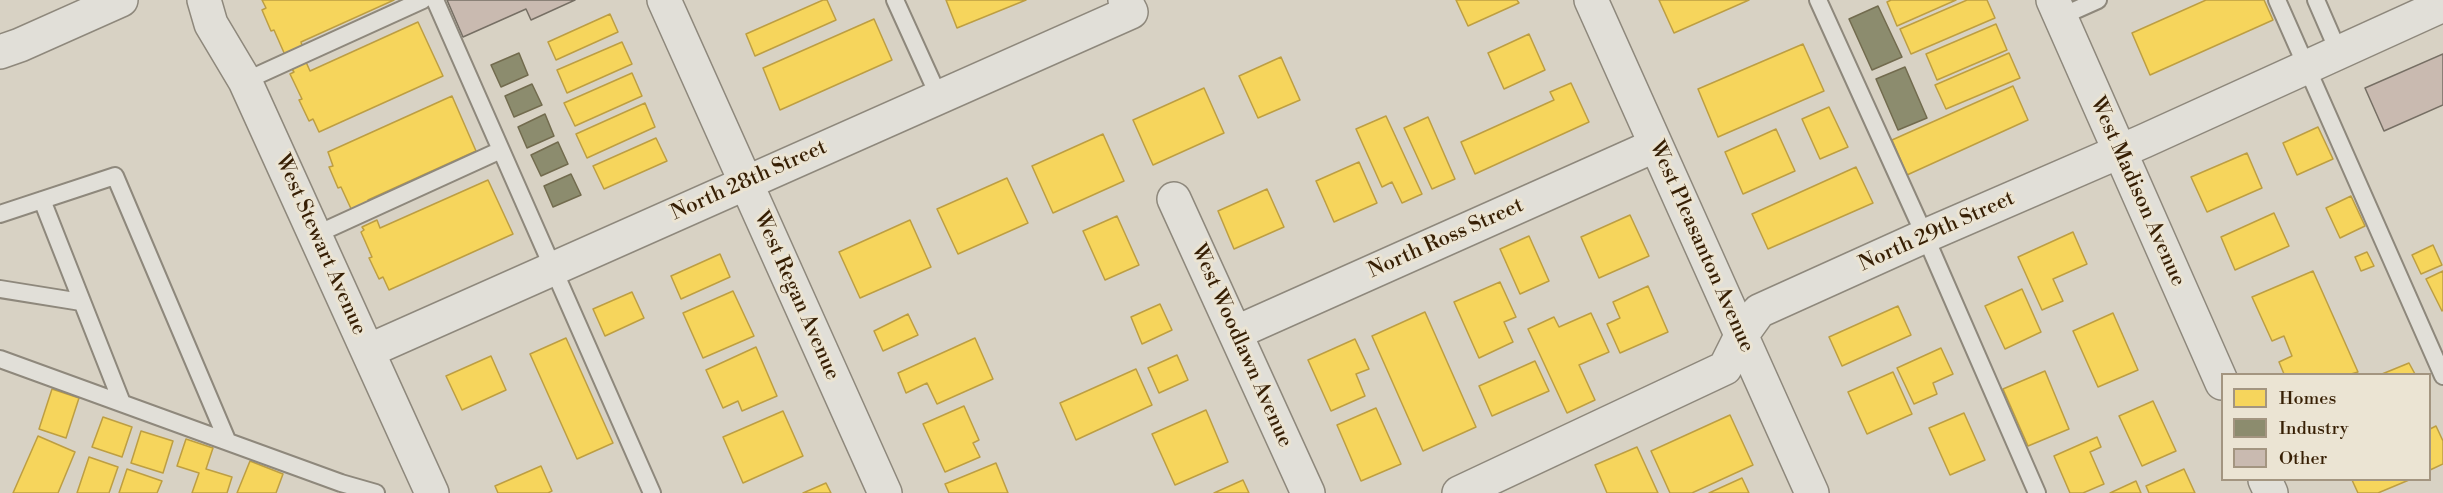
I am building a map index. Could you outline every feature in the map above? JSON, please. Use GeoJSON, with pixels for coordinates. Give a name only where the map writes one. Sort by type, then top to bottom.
{"type":"FeatureCollection","features":[{"type":"Feature","properties":{"kind":"street"},"geometry":{"type":"LineString","coordinates":[[0,52],[121,0]]}},
{"type":"Feature","properties":{"kind":"street","name":"West Stewart Avenue"},"geometry":{"type":"LineString","coordinates":[[204,0],[212,24],[245,81],[432,493]]}},
{"type":"Feature","properties":{"kind":"street","name":"West Regan Avenue"},"geometry":{"type":"LineString","coordinates":[[664,0],[885,493]]}},
{"type":"Feature","properties":{"kind":"street","name":"West Pleasanton Avenue"},"geometry":{"type":"LineString","coordinates":[[1591,0],[1812,493]]}},
{"type":"Feature","properties":{"kind":"street","name":"North 29th Street"},"geometry":{"type":"LineString","coordinates":[[1460,493],[1725,368],[1741,336],[1759,311],[2308,68],[2443,5]]}},
{"type":"Feature","properties":{"kind":"street","name":"North 28th Street"},"geometry":{"type":"LineString","coordinates":[[368,351],[939,97],[1128,6]]}},
{"type":"Feature","properties":{"kind":"street","name":"West Madison Avenue"},"geometry":{"type":"LineString","coordinates":[[2056,8],[2221,379]]}},
{"type":"Feature","properties":{"kind":"street","name":"North Ross Street"},"geometry":{"type":"LineString","coordinates":[[1235,333],[1656,145]]}},
{"type":"Feature","properties":{"kind":"street","name":"West Woodlawn Avenue"},"geometry":{"type":"LineString","coordinates":[[1174,199],[1308,493]]}},
{"type":"Feature","properties":{"kind":"lane"},"geometry":{"type":"LineString","coordinates":[[245,81],[423,0]]}},
{"type":"Feature","properties":{"kind":"lane"},"geometry":{"type":"LineString","coordinates":[[435,0],[652,493]]}},
{"type":"Feature","properties":{"kind":"lane"},"geometry":{"type":"LineString","coordinates":[[895,0],[939,97]]}},
{"type":"Feature","properties":{"kind":"lane"},"geometry":{"type":"LineString","coordinates":[[1818,0],[1925,236],[2037,493]]}},
{"type":"Feature","properties":{"kind":"lane"},"geometry":{"type":"LineString","coordinates":[[2056,8],[2098,0]]}},
{"type":"Feature","properties":{"kind":"lane"},"geometry":{"type":"LineString","coordinates":[[2277,0],[2443,376]]}},
{"type":"Feature","properties":{"kind":"lane"},"geometry":{"type":"LineString","coordinates":[[2316,0],[2339,53]]}},
{"type":"Feature","properties":{"kind":"lane"},"geometry":{"type":"LineString","coordinates":[[315,235],[501,150]]}},
{"type":"Feature","properties":{"kind":"lane"},"geometry":{"type":"LineString","coordinates":[[0,214],[115,176],[227,440]]}},
{"type":"Feature","properties":{"kind":"lane"},"geometry":{"type":"LineString","coordinates":[[42,200],[122,403]]}},
{"type":"Feature","properties":{"kind":"lane"},"geometry":{"type":"LineString","coordinates":[[0,289],[81,302]]}},
{"type":"Feature","properties":{"kind":"lane"},"geometry":{"type":"LineString","coordinates":[[0,359],[341,483],[376,493]]}},
{"type":"Feature","properties":{"kind":"building: Homes"},"geometry":{"type":"Polygon","coordinates":[[[262,0],[394,0],[301,42],[304,51],[285,55],[262,10],[266,8],[262,0]]]}},
{"type":"Feature","properties":{"kind":"building: Homes"},"geometry":{"type":"Polygon","coordinates":[[[827,0],[836,20],[755,56],[746,34],[827,0]]]}},
{"type":"Feature","properties":{"kind":"building: Homes"},"geometry":{"type":"Polygon","coordinates":[[[946,0],[1026,0],[957,28],[946,0]]]}},
{"type":"Feature","properties":{"kind":"building: Homes"},"geometry":{"type":"Polygon","coordinates":[[[1456,0],[1517,0],[1519,3],[1468,26],[1456,0]]]}},
{"type":"Feature","properties":{"kind":"building: Homes"},"geometry":{"type":"Polygon","coordinates":[[[1659,0],[1749,0],[1674,33],[1659,0]]]}},
{"type":"Feature","properties":{"kind":"building: Homes"},"geometry":{"type":"Polygon","coordinates":[[[1891,0],[1956,0],[1897,26],[1887,2],[1891,0]]]}},
{"type":"Feature","properties":{"kind":"building: Homes"},"geometry":{"type":"Polygon","coordinates":[[[1967,0],[1987,0],[1995,18],[1911,54],[1900,29],[1967,0]]]}},
{"type":"Feature","properties":{"kind":"building: Homes"},"geometry":{"type":"Polygon","coordinates":[[[2206,0],[2264,0],[2273,20],[2150,75],[2132,33],[2206,0]]]}},
{"type":"Feature","properties":{"kind":"building: Homes"},"geometry":{"type":"Polygon","coordinates":[[[610,14],[618,32],[556,60],[548,42],[610,14]]]}},
{"type":"Feature","properties":{"kind":"building: Homes"},"geometry":{"type":"Polygon","coordinates":[[[874,19],[892,60],[780,110],[763,68],[874,19]]]}},
{"type":"Feature","properties":{"kind":"building: Homes"},"geometry":{"type":"Polygon","coordinates":[[[418,22],[443,76],[319,132],[313,119],[309,121],[299,100],[302,99],[290,74],[294,72],[292,69],[306,62],[310,71],[418,22]]]}},
{"type":"Feature","properties":{"kind":"building: Homes"},"geometry":{"type":"Polygon","coordinates":[[[1996,24],[2007,50],[1937,80],[1926,54],[1996,24]]]}},
{"type":"Feature","properties":{"kind":"building: Homes"},"geometry":{"type":"Polygon","coordinates":[[[1529,34],[1545,70],[1504,89],[1488,53],[1529,34]]]}},
{"type":"Feature","properties":{"kind":"building: Homes"},"geometry":{"type":"Polygon","coordinates":[[[622,42],[632,64],[567,93],[557,70],[622,42]]]}},
{"type":"Feature","properties":{"kind":"building: Homes"},"geometry":{"type":"Polygon","coordinates":[[[1803,44],[1824,91],[1718,137],[1698,89],[1803,44]]]}},
{"type":"Feature","properties":{"kind":"building: Homes"},"geometry":{"type":"Polygon","coordinates":[[[2009,53],[2020,78],[1946,109],[1935,85],[2009,53]]]}},
{"type":"Feature","properties":{"kind":"building: Homes"},"geometry":{"type":"Polygon","coordinates":[[[1281,57],[1300,100],[1258,118],[1239,76],[1281,57]]]}},
{"type":"Feature","properties":{"kind":"building: Homes"},"geometry":{"type":"Polygon","coordinates":[[[632,73],[642,96],[575,126],[564,103],[632,73]]]}},
{"type":"Feature","properties":{"kind":"building: Homes"},"geometry":{"type":"Polygon","coordinates":[[[1571,83],[1589,122],[1475,174],[1461,142],[1554,100],[1550,92],[1571,83]]]}},
{"type":"Feature","properties":{"kind":"building: Homes"},"geometry":{"type":"Polygon","coordinates":[[[2013,86],[2028,120],[1907,175],[1892,140],[2013,86]]]}},
{"type":"Feature","properties":{"kind":"building: Homes"},"geometry":{"type":"Polygon","coordinates":[[[1204,88],[1224,133],[1153,165],[1133,120],[1204,88]]]}},
{"type":"Feature","properties":{"kind":"building: Homes"},"geometry":{"type":"Polygon","coordinates":[[[452,96],[476,151],[368,200],[372,208],[353,213],[329,167],[333,166],[328,152],[452,96]]]}},
{"type":"Feature","properties":{"kind":"building: Homes"},"geometry":{"type":"Polygon","coordinates":[[[645,103],[655,127],[587,158],[576,134],[645,103]]]}},
{"type":"Feature","properties":{"kind":"building: Homes"},"geometry":{"type":"Polygon","coordinates":[[[1829,107],[1848,147],[1820,159],[1802,119],[1829,107]]]}},
{"type":"Feature","properties":{"kind":"building: Homes"},"geometry":{"type":"Polygon","coordinates":[[[1386,116],[1422,194],[1402,203],[1392,182],[1382,187],[1356,129],[1386,116]]]}},
{"type":"Feature","properties":{"kind":"building: Homes"},"geometry":{"type":"Polygon","coordinates":[[[1428,117],[1455,179],[1432,189],[1404,128],[1428,117]]]}},
{"type":"Feature","properties":{"kind":"building: Homes"},"geometry":{"type":"Polygon","coordinates":[[[2318,127],[2333,159],[2297,175],[2283,143],[2318,127]]]}},
{"type":"Feature","properties":{"kind":"building: Homes"},"geometry":{"type":"Polygon","coordinates":[[[1776,129],[1795,171],[1743,194],[1725,152],[1776,129]]]}},
{"type":"Feature","properties":{"kind":"building: Homes"},"geometry":{"type":"Polygon","coordinates":[[[1103,134],[1124,181],[1053,213],[1032,166],[1103,134]]]}},
{"type":"Feature","properties":{"kind":"building: Homes"},"geometry":{"type":"Polygon","coordinates":[[[656,138],[667,161],[604,189],[593,166],[656,138]]]}},
{"type":"Feature","properties":{"kind":"building: Homes"},"geometry":{"type":"Polygon","coordinates":[[[2247,153],[2262,188],[2207,212],[2191,177],[2247,153]]]}},
{"type":"Feature","properties":{"kind":"building: Homes"},"geometry":{"type":"Polygon","coordinates":[[[1359,162],[1377,203],[1334,222],[1316,181],[1359,162]]]}},
{"type":"Feature","properties":{"kind":"building: Homes"},"geometry":{"type":"Polygon","coordinates":[[[1856,167],[1873,203],[1768,249],[1752,214],[1856,167]]]}},
{"type":"Feature","properties":{"kind":"building: Homes"},"geometry":{"type":"Polygon","coordinates":[[[1007,178],[1028,223],[958,254],[937,209],[1007,178]]]}},
{"type":"Feature","properties":{"kind":"building: Homes"},"geometry":{"type":"Polygon","coordinates":[[[488,180],[513,234],[389,290],[383,277],[379,279],[369,258],[372,257],[361,232],[364,230],[362,227],[377,220],[380,228],[488,180]]]}},
{"type":"Feature","properties":{"kind":"building: Homes"},"geometry":{"type":"Polygon","coordinates":[[[1267,189],[1284,227],[1234,249],[1218,211],[1267,189]]]}},
{"type":"Feature","properties":{"kind":"building: Homes"},"geometry":{"type":"Polygon","coordinates":[[[2351,196],[2365,226],[2340,238],[2326,208],[2351,196]]]}},
{"type":"Feature","properties":{"kind":"building: Homes"},"geometry":{"type":"Polygon","coordinates":[[[2274,213],[2289,246],[2235,270],[2221,237],[2274,213]]]}},
{"type":"Feature","properties":{"kind":"building: Homes"},"geometry":{"type":"Polygon","coordinates":[[[1630,215],[1649,256],[1599,278],[1581,237],[1630,215]]]}},
{"type":"Feature","properties":{"kind":"building: Homes"},"geometry":{"type":"Polygon","coordinates":[[[1117,216],[1139,265],[1105,280],[1083,231],[1117,216]]]}},
{"type":"Feature","properties":{"kind":"building: Homes"},"geometry":{"type":"Polygon","coordinates":[[[910,220],[931,267],[860,298],[839,252],[910,220]]]}},
{"type":"Feature","properties":{"kind":"building: Homes"},"geometry":{"type":"Polygon","coordinates":[[[2073,232],[2087,264],[2053,279],[2063,301],[2042,310],[2018,257],[2073,232]]]}},
{"type":"Feature","properties":{"kind":"building: Homes"},"geometry":{"type":"Polygon","coordinates":[[[1529,236],[1549,281],[1520,294],[1500,249],[1529,236]]]}},
{"type":"Feature","properties":{"kind":"building: Homes"},"geometry":{"type":"Polygon","coordinates":[[[2433,245],[2442,265],[2421,274],[2412,255],[2433,245]]]}},
{"type":"Feature","properties":{"kind":"building: Homes"},"geometry":{"type":"Polygon","coordinates":[[[2367,252],[2374,266],[2361,271],[2355,257],[2367,252]]]}},
{"type":"Feature","properties":{"kind":"building: Homes"},"geometry":{"type":"Polygon","coordinates":[[[720,254],[730,277],[681,299],[671,276],[720,254]]]}},
{"type":"Feature","properties":{"kind":"building: Homes"},"geometry":{"type":"Polygon","coordinates":[[[2313,271],[2358,372],[2284,373],[2279,362],[2292,356],[2284,336],[2272,341],[2252,297],[2313,271]]]}},
{"type":"Feature","properties":{"kind":"building: Homes"},"geometry":{"type":"Polygon","coordinates":[[[2443,271],[2443,310],[2442,311],[2426,279],[2443,271]]]}},
{"type":"Feature","properties":{"kind":"building: Homes"},"geometry":{"type":"Polygon","coordinates":[[[1500,282],[1516,317],[1504,322],[1513,342],[1479,358],[1454,302],[1500,282]]]}},
{"type":"Feature","properties":{"kind":"building: Homes"},"geometry":{"type":"Polygon","coordinates":[[[1648,286],[1668,332],[1620,353],[1607,324],[1620,318],[1613,302],[1648,286]]]}},
{"type":"Feature","properties":{"kind":"building: Homes"},"geometry":{"type":"Polygon","coordinates":[[[2022,289],[2041,332],[2005,349],[1985,306],[2022,289]]]}},
{"type":"Feature","properties":{"kind":"building: Homes"},"geometry":{"type":"Polygon","coordinates":[[[733,291],[754,336],[703,358],[683,313],[733,291]]]}},
{"type":"Feature","properties":{"kind":"building: Homes"},"geometry":{"type":"Polygon","coordinates":[[[632,292],[644,318],[605,336],[593,309],[632,292]]]}},
{"type":"Feature","properties":{"kind":"building: Homes"},"geometry":{"type":"Polygon","coordinates":[[[1160,304],[1172,330],[1142,344],[1131,317],[1160,304]]]}},
{"type":"Feature","properties":{"kind":"building: Homes"},"geometry":{"type":"Polygon","coordinates":[[[1898,306],[1911,335],[1842,366],[1829,337],[1898,306]]]}},
{"type":"Feature","properties":{"kind":"building: Homes"},"geometry":{"type":"Polygon","coordinates":[[[1425,312],[1476,427],[1423,451],[1372,336],[1425,312]]]}},
{"type":"Feature","properties":{"kind":"building: Homes"},"geometry":{"type":"Polygon","coordinates":[[[1591,313],[1609,352],[1579,365],[1595,400],[1567,413],[1528,329],[1554,317],[1559,327],[1591,313]]]}},
{"type":"Feature","properties":{"kind":"building: Homes"},"geometry":{"type":"Polygon","coordinates":[[[2113,313],[2138,370],[2098,387],[2073,331],[2113,313]]]}},
{"type":"Feature","properties":{"kind":"building: Homes"},"geometry":{"type":"Polygon","coordinates":[[[908,314],[918,335],[883,351],[874,331],[908,314]]]}},
{"type":"Feature","properties":{"kind":"building: Homes"},"geometry":{"type":"Polygon","coordinates":[[[566,338],[613,443],[577,459],[530,354],[566,338]]]}},
{"type":"Feature","properties":{"kind":"building: Homes"},"geometry":{"type":"Polygon","coordinates":[[[975,338],[993,379],[937,404],[927,383],[906,393],[898,373],[975,338]]]}},
{"type":"Feature","properties":{"kind":"building: Homes"},"geometry":{"type":"Polygon","coordinates":[[[1355,339],[1369,369],[1356,374],[1365,396],[1331,411],[1308,360],[1355,339]]]}},
{"type":"Feature","properties":{"kind":"building: Homes"},"geometry":{"type":"Polygon","coordinates":[[[756,347],[777,396],[742,411],[738,401],[723,408],[706,370],[756,347]]]}},
{"type":"Feature","properties":{"kind":"building: Homes"},"geometry":{"type":"Polygon","coordinates":[[[1941,348],[1953,374],[1933,383],[1937,394],[1914,404],[1897,368],[1941,348]]]}},
{"type":"Feature","properties":{"kind":"building: Homes"},"geometry":{"type":"Polygon","coordinates":[[[1177,355],[1188,380],[1159,393],[1148,368],[1177,355]]]}},
{"type":"Feature","properties":{"kind":"building: Homes"},"geometry":{"type":"Polygon","coordinates":[[[491,356],[506,390],[462,410],[446,376],[491,356]]]}},
{"type":"Feature","properties":{"kind":"building: Homes"},"geometry":{"type":"Polygon","coordinates":[[[1535,361],[1549,391],[1492,416],[1479,386],[1535,361]]]}},
{"type":"Feature","properties":{"kind":"building: Homes"},"geometry":{"type":"Polygon","coordinates":[[[2409,363],[2414,373],[2384,373],[2409,363]]]}},
{"type":"Feature","properties":{"kind":"building: Homes"},"geometry":{"type":"Polygon","coordinates":[[[1136,369],[1152,405],[1076,440],[1060,403],[1136,369]]]}},
{"type":"Feature","properties":{"kind":"building: Homes"},"geometry":{"type":"Polygon","coordinates":[[[2045,371],[2069,429],[2028,446],[2003,389],[2045,371]]]}},
{"type":"Feature","properties":{"kind":"building: Homes"},"geometry":{"type":"Polygon","coordinates":[[[1893,372],[1912,414],[1867,434],[1848,392],[1893,372]]]}},
{"type":"Feature","properties":{"kind":"building: Homes"},"geometry":{"type":"Polygon","coordinates":[[[52,389],[79,398],[66,438],[39,429],[52,389]]]}},
{"type":"Feature","properties":{"kind":"building: Homes"},"geometry":{"type":"Polygon","coordinates":[[[2153,401],[2176,451],[2142,466],[2119,416],[2153,401]]]}},
{"type":"Feature","properties":{"kind":"building: Homes"},"geometry":{"type":"Polygon","coordinates":[[[964,406],[979,440],[973,443],[980,457],[945,472],[923,424],[964,406]]]}},
{"type":"Feature","properties":{"kind":"building: Homes"},"geometry":{"type":"Polygon","coordinates":[[[1376,408],[1401,464],[1361,481],[1337,425],[1376,408]]]}},
{"type":"Feature","properties":{"kind":"building: Homes"},"geometry":{"type":"Polygon","coordinates":[[[1206,410],[1228,462],[1175,485],[1152,434],[1206,410]]]}},
{"type":"Feature","properties":{"kind":"building: Homes"},"geometry":{"type":"Polygon","coordinates":[[[783,411],[803,456],[743,483],[723,437],[783,411]]]}},
{"type":"Feature","properties":{"kind":"building: Homes"},"geometry":{"type":"Polygon","coordinates":[[[1964,413],[1985,460],[1950,475],[1929,428],[1964,413]]]}},
{"type":"Feature","properties":{"kind":"building: Homes"},"geometry":{"type":"Polygon","coordinates":[[[1730,415],[1753,465],[1692,493],[1670,493],[1651,451],[1730,415]]]}},
{"type":"Feature","properties":{"kind":"building: Homes"},"geometry":{"type":"Polygon","coordinates":[[[103,417],[132,427],[122,457],[92,447],[103,417]]]}},
{"type":"Feature","properties":{"kind":"building: Homes"},"geometry":{"type":"Polygon","coordinates":[[[2436,426],[2443,441],[2443,464],[2431,470],[2431,428],[2436,426]]]}},
{"type":"Feature","properties":{"kind":"building: Homes"},"geometry":{"type":"Polygon","coordinates":[[[141,431],[173,441],[163,473],[131,463],[141,431]]]}},
{"type":"Feature","properties":{"kind":"building: Homes"},"geometry":{"type":"Polygon","coordinates":[[[38,436],[75,452],[58,493],[13,493],[38,436]]]}},
{"type":"Feature","properties":{"kind":"building: Homes"},"geometry":{"type":"Polygon","coordinates":[[[2097,437],[2101,447],[2090,452],[2104,484],[2083,493],[2070,493],[2054,456],[2097,437]]]}},
{"type":"Feature","properties":{"kind":"building: Homes"},"geometry":{"type":"Polygon","coordinates":[[[186,439],[213,448],[206,469],[232,477],[227,493],[192,493],[199,473],[177,466],[186,439]]]}},
{"type":"Feature","properties":{"kind":"building: Homes"},"geometry":{"type":"Polygon","coordinates":[[[1637,447],[1658,493],[1607,493],[1595,465],[1637,447]]]}},
{"type":"Feature","properties":{"kind":"building: Homes"},"geometry":{"type":"Polygon","coordinates":[[[89,457],[118,467],[109,493],[77,493],[89,457]]]}},
{"type":"Feature","properties":{"kind":"building: Homes"},"geometry":{"type":"Polygon","coordinates":[[[250,461],[283,474],[276,493],[237,493],[250,461]]]}},
{"type":"Feature","properties":{"kind":"building: Homes"},"geometry":{"type":"Polygon","coordinates":[[[996,463],[1008,493],[949,493],[945,484],[996,463]]]}},
{"type":"Feature","properties":{"kind":"building: Homes"},"geometry":{"type":"Polygon","coordinates":[[[541,466],[552,491],[548,493],[498,493],[495,486],[541,466]]]}},
{"type":"Feature","properties":{"kind":"building: Homes"},"geometry":{"type":"Polygon","coordinates":[[[127,469],[162,481],[157,493],[119,493],[127,469]]]}},
{"type":"Feature","properties":{"kind":"building: Homes"},"geometry":{"type":"Polygon","coordinates":[[[2184,469],[2195,493],[2149,493],[2146,486],[2184,469]]]}},
{"type":"Feature","properties":{"kind":"building: Homes"},"geometry":{"type":"Polygon","coordinates":[[[1742,478],[1749,493],[1709,493],[1742,478]]]}},
{"type":"Feature","properties":{"kind":"building: Homes"},"geometry":{"type":"Polygon","coordinates":[[[1243,480],[1249,493],[1214,493],[1243,480]]]}},
{"type":"Feature","properties":{"kind":"building: Homes"},"geometry":{"type":"Polygon","coordinates":[[[2136,481],[2141,493],[2110,493],[2136,481]]]}},
{"type":"Feature","properties":{"kind":"building: Homes"},"geometry":{"type":"Polygon","coordinates":[[[2352,481],[2407,481],[2378,493],[2358,493],[2352,481]]]}},
{"type":"Feature","properties":{"kind":"building: Homes"},"geometry":{"type":"Polygon","coordinates":[[[826,483],[831,493],[803,493],[826,483]]]}},
{"type":"Feature","properties":{"kind":"building: Industry"},"geometry":{"type":"Polygon","coordinates":[[[1878,6],[1902,57],[1872,70],[1849,19],[1878,6]]]}},
{"type":"Feature","properties":{"kind":"building: Industry"},"geometry":{"type":"Polygon","coordinates":[[[519,53],[528,75],[501,87],[491,65],[519,53]]]}},
{"type":"Feature","properties":{"kind":"building: Industry"},"geometry":{"type":"Polygon","coordinates":[[[1905,67],[1927,118],[1898,130],[1876,79],[1905,67]]]}},
{"type":"Feature","properties":{"kind":"building: Industry"},"geometry":{"type":"Polygon","coordinates":[[[532,84],[542,105],[514,117],[505,96],[532,84]]]}},
{"type":"Feature","properties":{"kind":"building: Industry"},"geometry":{"type":"Polygon","coordinates":[[[545,114],[554,136],[527,148],[518,127],[545,114]]]}},
{"type":"Feature","properties":{"kind":"building: Industry"},"geometry":{"type":"Polygon","coordinates":[[[558,142],[568,164],[541,176],[531,155],[558,142]]]}},
{"type":"Feature","properties":{"kind":"building: Industry"},"geometry":{"type":"Polygon","coordinates":[[[571,174],[581,195],[553,207],[544,186],[571,174]]]}},
{"type":"Feature","properties":{"kind":"building: Other"},"geometry":{"type":"Polygon","coordinates":[[[447,0],[575,0],[531,20],[526,9],[463,37],[447,0]]]}},
{"type":"Feature","properties":{"kind":"building: Other"},"geometry":{"type":"Polygon","coordinates":[[[2443,54],[2443,105],[2384,131],[2365,88],[2443,54]]]}}]}
